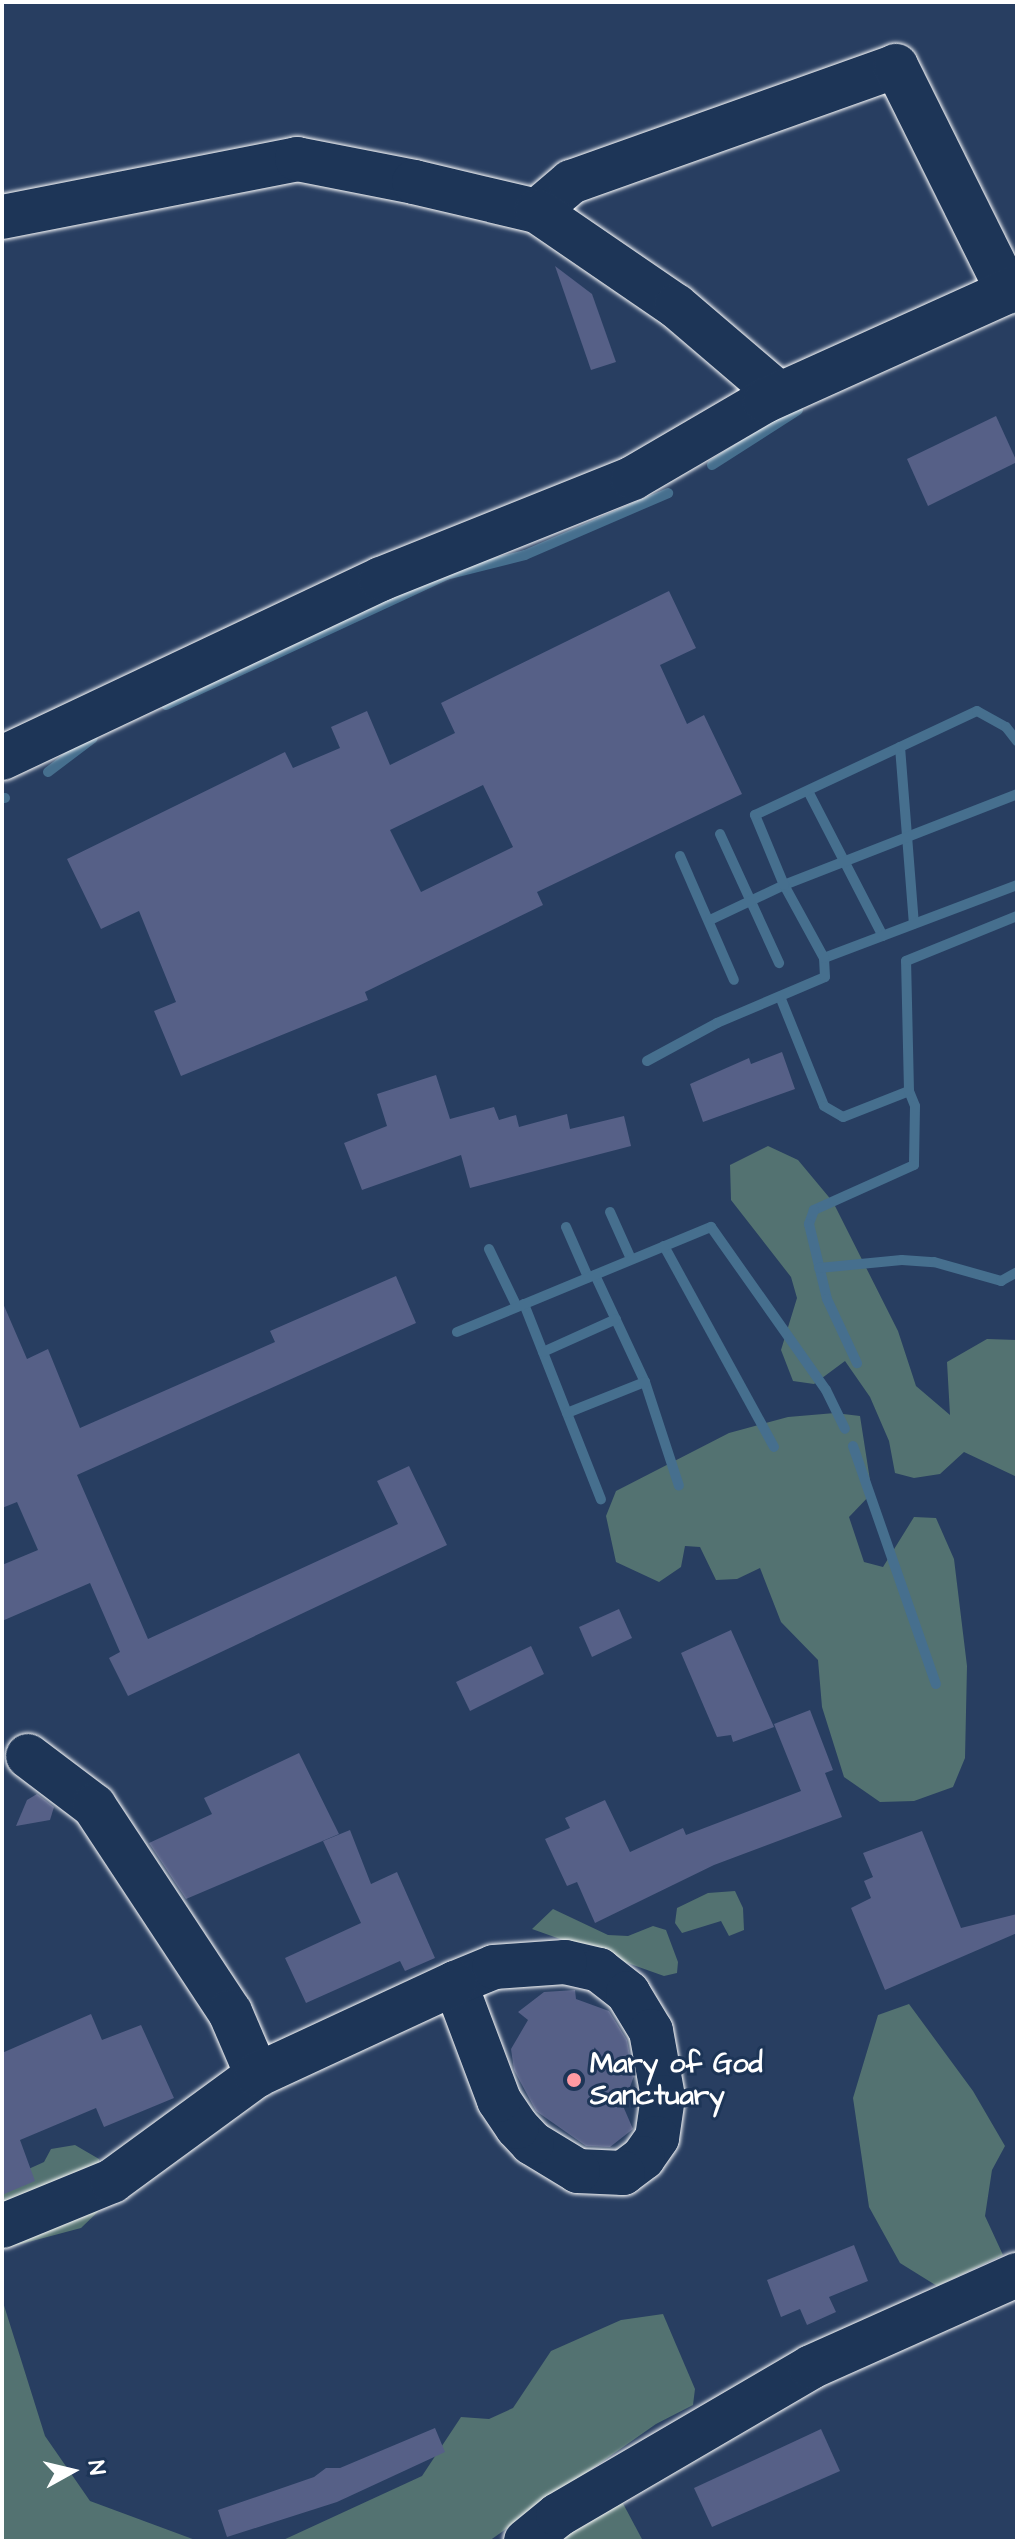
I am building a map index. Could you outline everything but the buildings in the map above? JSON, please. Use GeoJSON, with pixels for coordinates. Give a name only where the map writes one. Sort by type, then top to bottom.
{"type":"FeatureCollection","features":[{"type":"Feature","properties":{"kind":"street"},"geometry":{"type":"LineString","coordinates":[[2,758],[381,579],[633,478],[779,394],[1012,290],[896,66],[571,182],[537,211]]}},
{"type":"Feature","properties":{"kind":"street"},"geometry":{"type":"LineString","coordinates":[[2,217],[297,159],[537,211],[676,306],[779,394]]}},
{"type":"Feature","properties":{"kind":"street"},"geometry":{"type":"LineString","coordinates":[[28,1756],[94,1806],[230,2012],[257,2075]]}},
{"type":"Feature","properties":{"kind":"street"},"geometry":{"type":"LineString","coordinates":[[2,2226],[112,2181],[257,2075],[455,1983],[494,1967],[565,1962],[599,1970],[628,1993],[651,2031],[663,2097],[657,2138],[643,2158],[623,2173],[598,2175],[578,2171],[532,2143],[499,2100],[455,1983]]}},
{"type":"Feature","properties":{"kind":"street"},"geometry":{"type":"LineString","coordinates":[[526,2541],[571,2507],[797,2375],[1017,2275]]}},
{"type":"Feature","properties":{"kind":"green space"},"geometry":{"type":"Polygon","coordinates":[[[768,1146],[798,1160],[833,1202],[898,1331],[916,1386],[950,1415],[947,1362],[987,1339],[1017,1340],[1017,1477],[964,1452],[940,1474],[914,1478],[895,1473],[889,1441],[870,1397],[845,1361],[814,1384],[793,1381],[781,1350],[797,1298],[791,1277],[731,1200],[730,1165],[768,1146]]]}},
{"type":"Feature","properties":{"kind":"green space"},"geometry":{"type":"Polygon","coordinates":[[[835,1413],[860,1416],[872,1493],[849,1517],[864,1562],[883,1567],[914,1517],[936,1518],[954,1559],[967,1666],[965,1758],[953,1787],[914,1801],[880,1802],[844,1777],[822,1707],[818,1660],[781,1622],[760,1568],[737,1579],[716,1580],[700,1547],[685,1546],[681,1567],[659,1582],[616,1562],[606,1516],[616,1491],[729,1433],[788,1417],[835,1413]]]}},
{"type":"Feature","properties":{"kind":"green space"},"geometry":{"type":"Polygon","coordinates":[[[735,1891],[743,1908],[744,1930],[729,1936],[721,1921],[682,1933],[675,1923],[677,1908],[708,1893],[735,1891]]]}},
{"type":"Feature","properties":{"kind":"green space"},"geometry":{"type":"Polygon","coordinates":[[[553,1909],[608,1935],[628,1936],[653,1926],[666,1930],[678,1962],[677,1973],[664,1976],[532,1929],[553,1909]]]}},
{"type":"Feature","properties":{"kind":"green space"},"geometry":{"type":"Polygon","coordinates":[[[909,2004],[973,2091],[1005,2146],[992,2170],[985,2216],[1003,2255],[937,2286],[900,2263],[869,2207],[853,2098],[878,2015],[909,2004]]]}},
{"type":"Feature","properties":{"kind":"green space"},"geometry":{"type":"Polygon","coordinates":[[[75,2145],[99,2159],[108,2202],[81,2228],[2,2249],[2,2181],[44,2162],[51,2149],[75,2145]]]}},
{"type":"Feature","properties":{"kind":"green space"},"geometry":{"type":"Polygon","coordinates":[[[2,2299],[45,2436],[90,2501],[198,2541],[2,2541],[2,2299]]]}},
{"type":"Feature","properties":{"kind":"green space"},"geometry":{"type":"Polygon","coordinates":[[[663,2314],[695,2389],[693,2405],[656,2424],[489,2541],[281,2541],[422,2476],[461,2417],[489,2419],[513,2408],[551,2351],[621,2320],[663,2314]]]}},
{"type":"Feature","properties":{"kind":"green space"},"geometry":{"type":"Polygon","coordinates":[[[619,2496],[643,2541],[560,2541],[619,2496]]]}},
{"type":"Feature","properties":{"kind":"waterway"},"geometry":{"type":"LineString","coordinates":[[712,465],[798,410]]}},
{"type":"Feature","properties":{"kind":"waterway"},"geometry":{"type":"LineString","coordinates":[[166,705],[446,575],[525,555],[668,493]]}},
{"type":"Feature","properties":{"kind":"waterway"},"geometry":{"type":"LineString","coordinates":[[647,1061],[717,1023],[825,977],[824,958],[784,885],[755,815],[977,711],[1006,727],[1017,741]]}},
{"type":"Feature","properties":{"kind":"waterway"},"geometry":{"type":"LineString","coordinates":[[48,772],[93,738]]}},
{"type":"Feature","properties":{"kind":"waterway"},"geometry":{"type":"LineString","coordinates":[[900,747],[914,923]]}},
{"type":"Feature","properties":{"kind":"waterway"},"geometry":{"type":"LineString","coordinates":[[808,791],[883,936]]}},
{"type":"Feature","properties":{"kind":"waterway"},"geometry":{"type":"LineString","coordinates":[[710,920],[784,885],[1017,794]]}},
{"type":"Feature","properties":{"kind":"waterway"},"geometry":{"type":"LineString","coordinates":[[720,834],[779,963]]}},
{"type":"Feature","properties":{"kind":"waterway"},"geometry":{"type":"LineString","coordinates":[[680,856],[734,980]]}},
{"type":"Feature","properties":{"kind":"waterway"},"geometry":{"type":"LineString","coordinates":[[824,958],[1017,885]]}},
{"type":"Feature","properties":{"kind":"waterway"},"geometry":{"type":"LineString","coordinates":[[909,1091],[906,961],[1017,916]]}},
{"type":"Feature","properties":{"kind":"waterway"},"geometry":{"type":"LineString","coordinates":[[781,999],[824,1106],[843,1117],[909,1091],[915,1106],[914,1165],[814,1210],[809,1224],[827,1299],[857,1363]]}},
{"type":"Feature","properties":{"kind":"waterway"},"geometry":{"type":"LineString","coordinates":[[610,1212],[631,1259]]}},
{"type":"Feature","properties":{"kind":"waterway"},"geometry":{"type":"LineString","coordinates":[[566,1227],[588,1277]]}},
{"type":"Feature","properties":{"kind":"waterway"},"geometry":{"type":"LineString","coordinates":[[457,1332],[711,1227],[826,1390],[845,1429]]}},
{"type":"Feature","properties":{"kind":"waterway"},"geometry":{"type":"LineString","coordinates":[[664,1246],[774,1447]]}},
{"type":"Feature","properties":{"kind":"waterway"},"geometry":{"type":"LineString","coordinates":[[489,1249],[517,1307]]}},
{"type":"Feature","properties":{"kind":"waterway"},"geometry":{"type":"LineString","coordinates":[[819,1268],[902,1260],[934,1262],[1001,1281],[1017,1272]]}},
{"type":"Feature","properties":{"kind":"waterway"},"geometry":{"type":"LineString","coordinates":[[595,1275],[645,1382],[679,1486]]}},
{"type":"Feature","properties":{"kind":"waterway"},"geometry":{"type":"LineString","coordinates":[[524,1304],[601,1499]]}},
{"type":"Feature","properties":{"kind":"waterway"},"geometry":{"type":"LineString","coordinates":[[543,1352],[616,1319]]}},
{"type":"Feature","properties":{"kind":"waterway"},"geometry":{"type":"LineString","coordinates":[[567,1413],[645,1382]]}},
{"type":"Feature","properties":{"kind":"waterway"},"geometry":{"type":"LineString","coordinates":[[853,1446],[936,1684]]}},
{"type":"Feature","properties":{"kind":"place","name":"Mary of God Sanctuary"},"geometry":{"type":"Point","coordinates":[574,2080]}}]}
